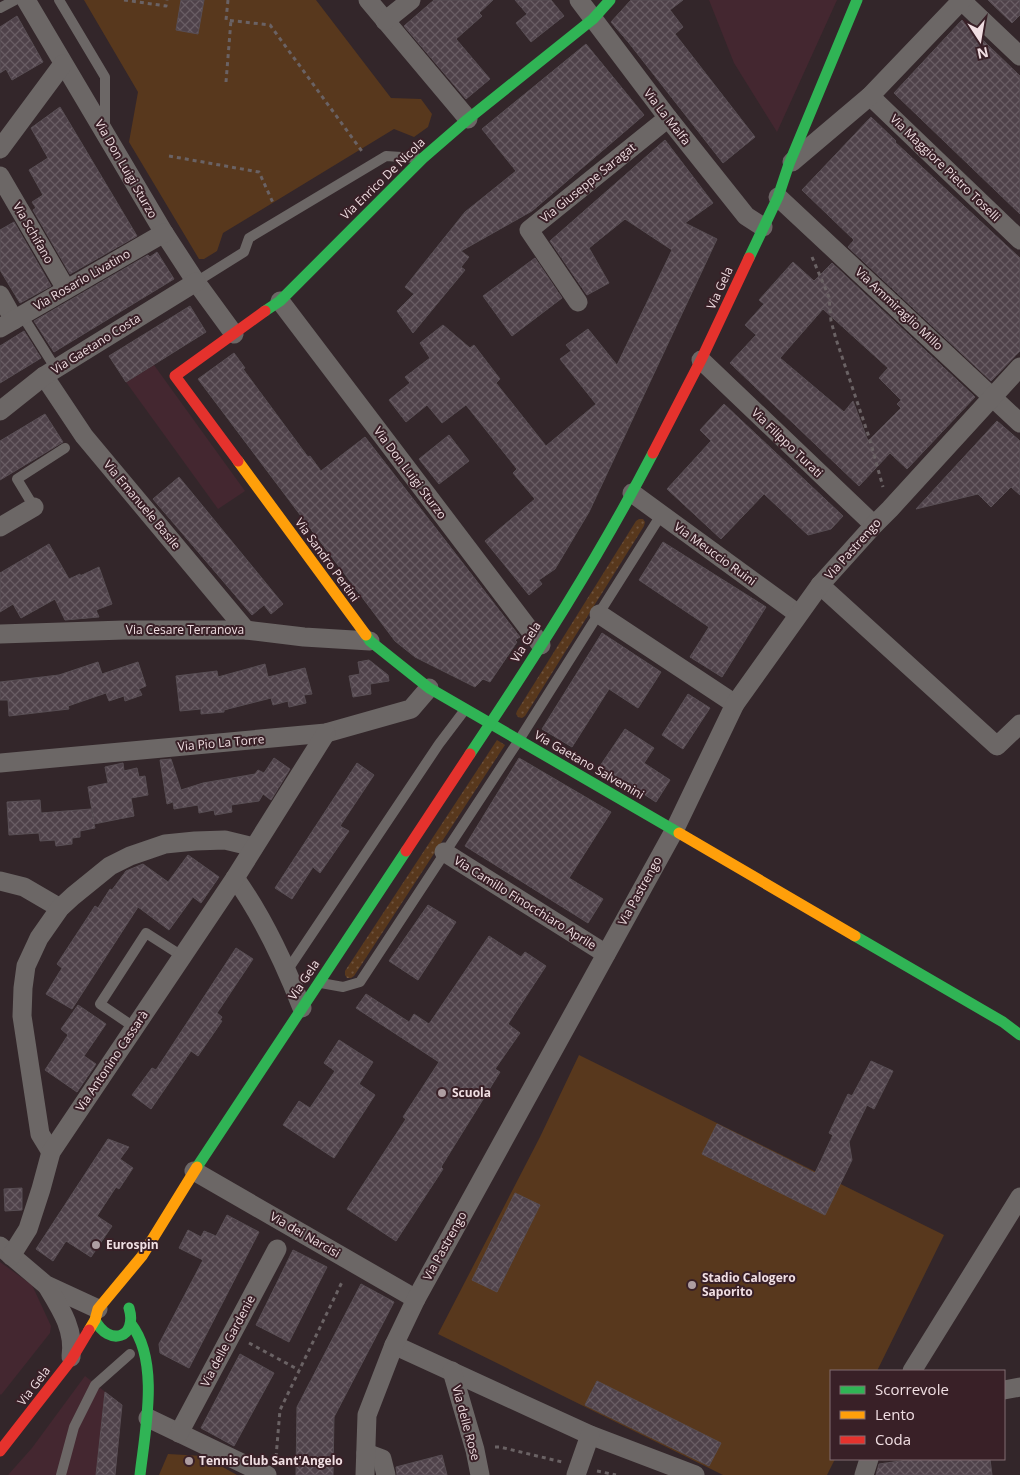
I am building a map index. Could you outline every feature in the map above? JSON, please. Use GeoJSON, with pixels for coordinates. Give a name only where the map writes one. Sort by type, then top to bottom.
{"type":"FeatureCollection","features":[{"type":"Feature","properties":{"kind":"street","name":"Via Don Luigi Sturzo"},"geometry":{"type":"LineString","coordinates":[[26,0],[164,233],[196,282],[234,334]]}},
{"type":"Feature","properties":{"kind":"street"},"geometry":{"type":"LineString","coordinates":[[368,0],[468,119]]}},
{"type":"Feature","properties":{"kind":"street"},"geometry":{"type":"LineString","coordinates":[[385,22],[411,0]]}},
{"type":"Feature","properties":{"kind":"street","name":"Via La Malfa"},"geometry":{"type":"LineString","coordinates":[[579,0],[668,118],[746,216],[762,228]]}},
{"type":"Feature","properties":{"kind":"street","name":"Via Enrico De Nicola"},"geometry":{"type":"LineString","coordinates":[[175,376],[280,301],[423,158],[468,119],[593,19],[610,0]]}},
{"type":"Feature","properties":{"kind":"street","name":"Via Gela"},"geometry":{"type":"LineString","coordinates":[[142,1256],[162,1220],[194,1171],[491,723],[541,645],[632,493],[701,360],[778,196],[789,164],[857,0]]}},
{"type":"Feature","properties":{"kind":"street"},"geometry":{"type":"LineString","coordinates":[[789,164],[870,96],[962,0],[1020,56]]}},
{"type":"Feature","properties":{"kind":"street"},"geometry":{"type":"LineString","coordinates":[[0,149],[63,64]]}},
{"type":"Feature","properties":{"kind":"street","name":"Via Maggiore Pietro Toselli"},"geometry":{"type":"LineString","coordinates":[[870,96],[1020,240]]}},
{"type":"Feature","properties":{"kind":"street","name":"Via Giuseppe Saragat"},"geometry":{"type":"LineString","coordinates":[[578,302],[529,230],[668,118]]}},
{"type":"Feature","properties":{"kind":"street","name":"Via Schifano"},"geometry":{"type":"LineString","coordinates":[[0,176],[66,289]]}},
{"type":"Feature","properties":{"kind":"street","name":"Via Ammiraglio Millo"},"geometry":{"type":"LineString","coordinates":[[778,196],[1020,423]]}},
{"type":"Feature","properties":{"kind":"street","name":"Via Rosario Livatino"},"geometry":{"type":"LineString","coordinates":[[12,321],[164,233]]}},
{"type":"Feature","properties":{"kind":"street","name":"Via Gaetano Costa"},"geometry":{"type":"LineString","coordinates":[[0,411],[50,373],[196,282]]}},
{"type":"Feature","properties":{"kind":"street"},"geometry":{"type":"LineString","coordinates":[[0,294],[12,321]]}},
{"type":"Feature","properties":{"kind":"street","name":"Via Don Luigi Sturzo"},"geometry":{"type":"LineString","coordinates":[[280,301],[541,645]]}},
{"type":"Feature","properties":{"kind":"street","name":"Via Filippo Turati"},"geometry":{"type":"LineString","coordinates":[[701,360],[874,525]]}},
{"type":"Feature","properties":{"kind":"street","name":"Via Pastrengo"},"geometry":{"type":"LineString","coordinates":[[365,1475],[367,1415],[394,1345],[416,1299],[674,831],[735,704],[820,585],[1020,367]]}},
{"type":"Feature","properties":{"kind":"street","name":"Via Emanuele Basile"},"geometry":{"type":"LineString","coordinates":[[50,373],[84,436],[246,630]]}},
{"type":"Feature","properties":{"kind":"street","name":"Via Sandro Pertini"},"geometry":{"type":"LineString","coordinates":[[175,376],[370,641],[429,688],[491,723]]}},
{"type":"Feature","properties":{"kind":"street","name":"Via Meuccio Ruini"},"geometry":{"type":"LineString","coordinates":[[632,493],[798,614]]}},
{"type":"Feature","properties":{"kind":"street"},"geometry":{"type":"LineString","coordinates":[[0,528],[34,507]]}},
{"type":"Feature","properties":{"kind":"street"},"geometry":{"type":"LineString","coordinates":[[820,585],[997,746],[1020,724]]}},
{"type":"Feature","properties":{"kind":"street"},"geometry":{"type":"LineString","coordinates":[[599,614],[735,704]]}},
{"type":"Feature","properties":{"kind":"street","name":"Via Cesare Terranova"},"geometry":{"type":"LineString","coordinates":[[0,634],[124,630],[246,630],[304,637],[370,641]]}},
{"type":"Feature","properties":{"kind":"street","name":"Via Pio La Torre"},"geometry":{"type":"LineString","coordinates":[[0,763],[326,733],[411,709],[429,688]]}},
{"type":"Feature","properties":{"kind":"street","name":"Via Gaetano Salvemini"},"geometry":{"type":"LineString","coordinates":[[491,723],[1003,1022],[1020,1035]]}},
{"type":"Feature","properties":{"kind":"street","name":"Via Antonino Cassarà"},"geometry":{"type":"LineString","coordinates":[[5,1251],[28,1229],[51,1152],[235,878],[326,733]]}},
{"type":"Feature","properties":{"kind":"street"},"geometry":{"type":"LineString","coordinates":[[51,1152],[40,1134],[22,1016],[23,988],[26,966],[36,945],[60,908],[110,866],[144,850],[165,844],[225,840],[254,847]]}},
{"type":"Feature","properties":{"kind":"street","name":"Via Camillo Finocchiaro Aprile"},"geometry":{"type":"LineString","coordinates":[[444,852],[606,954]]}},
{"type":"Feature","properties":{"kind":"street"},"geometry":{"type":"LineString","coordinates":[[235,878],[252,902],[288,971],[302,1008]]}},
{"type":"Feature","properties":{"kind":"street"},"geometry":{"type":"LineString","coordinates":[[0,881],[24,886],[60,908]]}},
{"type":"Feature","properties":{"kind":"street","name":"Via dei Narcisi"},"geometry":{"type":"LineString","coordinates":[[194,1171],[416,1299]]}},
{"type":"Feature","properties":{"kind":"street"},"geometry":{"type":"LineString","coordinates":[[913,1370],[1020,1197]]}},
{"type":"Feature","properties":{"kind":"street","name":"Via delle Gardenie"},"geometry":{"type":"LineString","coordinates":[[179,1433],[277,1249]]}},
{"type":"Feature","properties":{"kind":"street"},"geometry":{"type":"LineString","coordinates":[[5,1251],[46,1285],[100,1310]]}},
{"type":"Feature","properties":{"kind":"street"},"geometry":{"type":"LineString","coordinates":[[136,1281],[142,1256]]}},
{"type":"Feature","properties":{"kind":"street"},"geometry":{"type":"LineString","coordinates":[[71,1360],[100,1310],[142,1256]]}},
{"type":"Feature","properties":{"kind":"street"},"geometry":{"type":"LineString","coordinates":[[46,1285],[57,1302],[70,1330],[71,1360]]}},
{"type":"Feature","properties":{"kind":"street"},"geometry":{"type":"LineString","coordinates":[[71,1360],[104,1339],[124,1334],[132,1320],[134,1298]]}},
{"type":"Feature","properties":{"kind":"street"},"geometry":{"type":"LineString","coordinates":[[100,1310],[117,1300],[123,1302],[130,1310],[132,1320],[144,1347],[150,1396],[140,1475]]}},
{"type":"Feature","properties":{"kind":"street"},"geometry":{"type":"LineString","coordinates":[[100,1310],[101,1331],[104,1339],[130,1354],[146,1374]]}},
{"type":"Feature","properties":{"kind":"street"},"geometry":{"type":"LineString","coordinates":[[394,1345],[590,1435],[695,1475]]}},
{"type":"Feature","properties":{"kind":"street","name":"Via Gela"},"geometry":{"type":"LineString","coordinates":[[0,1452],[71,1360]]}},
{"type":"Feature","properties":{"kind":"street","name":"Via delle Rose"},"geometry":{"type":"LineString","coordinates":[[452,1372],[480,1475]]}},
{"type":"Feature","properties":{"kind":"street"},"geometry":{"type":"LineString","coordinates":[[1005,1390],[1020,1388]]}},
{"type":"Feature","properties":{"kind":"street"},"geometry":{"type":"LineString","coordinates":[[148,1418],[179,1433],[271,1470]]}},
{"type":"Feature","properties":{"kind":"street"},"geometry":{"type":"LineString","coordinates":[[577,1471],[590,1435]]}},
{"type":"Feature","properties":{"kind":"street"},"geometry":{"type":"LineString","coordinates":[[366,1453],[382,1459],[386,1475]]}},
{"type":"Feature","properties":{"kind":"street"},"geometry":{"type":"LineString","coordinates":[[864,1475],[869,1460]]}},
{"type":"Feature","properties":{"kind":"lane"},"geometry":{"type":"LineString","coordinates":[[0,8],[15,0]]}},
{"type":"Feature","properties":{"kind":"lane"},"geometry":{"type":"LineString","coordinates":[[59,0],[105,76],[104,131]]}},
{"type":"Feature","properties":{"kind":"lane"},"geometry":{"type":"LineString","coordinates":[[196,282],[244,252],[249,238],[386,156],[423,158]]}},
{"type":"Feature","properties":{"kind":"lane"},"geometry":{"type":"LineString","coordinates":[[12,321],[50,373]]}},
{"type":"Feature","properties":{"kind":"lane"},"geometry":{"type":"LineString","coordinates":[[34,507],[17,479],[65,448]]}},
{"type":"Feature","properties":{"kind":"lane"},"geometry":{"type":"LineString","coordinates":[[318,983],[343,987],[360,982],[518,740],[661,515]]}},
{"type":"Feature","properties":{"kind":"lane"},"geometry":{"type":"LineString","coordinates":[[288,971],[439,744],[466,708]]}},
{"type":"Feature","properties":{"kind":"lane"},"geometry":{"type":"LineString","coordinates":[[134,1028],[100,1004],[146,933],[182,956]]}},
{"type":"Feature","properties":{"kind":"lane"},"geometry":{"type":"LineString","coordinates":[[61,1475],[74,1427],[95,1385],[130,1354]]}},
{"type":"Feature","properties":{"kind":"path"},"geometry":{"type":"LineString","coordinates":[[124,0],[166,6],[167,0]]}},
{"type":"Feature","properties":{"kind":"path"},"geometry":{"type":"LineString","coordinates":[[228,0],[226,20],[270,25],[361,149],[370,165]]}},
{"type":"Feature","properties":{"kind":"path"},"geometry":{"type":"LineString","coordinates":[[226,82],[230,20]]}},
{"type":"Feature","properties":{"kind":"path"},"geometry":{"type":"LineString","coordinates":[[169,156],[259,172],[282,218]]}},
{"type":"Feature","properties":{"kind":"path"},"geometry":{"type":"LineString","coordinates":[[816,232],[808,246],[829,297],[836,339],[869,437],[890,509]]}},
{"type":"Feature","properties":{"kind":"path"},"geometry":{"type":"LineString","coordinates":[[271,1470],[280,1410],[352,1262]]}},
{"type":"Feature","properties":{"kind":"path"},"geometry":{"type":"LineString","coordinates":[[232,1333],[299,1370]]}},
{"type":"Feature","properties":{"kind":"path"},"geometry":{"type":"LineString","coordinates":[[474,1450],[500,1446],[577,1471],[616,1475]]}},
{"type":"Feature","properties":{"kind":"shaded area"},"geometry":{"type":"Polygon","coordinates":[[[84,0],[316,0],[391,98],[421,99],[432,114],[428,127],[414,137],[394,129],[223,233],[217,251],[204,259],[199,259],[129,142],[138,92],[84,0]]]}},
{"type":"Feature","properties":{"kind":"shaded area"},"geometry":{"type":"Polygon","coordinates":[[[709,0],[837,0],[777,132],[734,63],[709,0]]]}},
{"type":"Feature","properties":{"kind":"shaded area"},"geometry":{"type":"Polygon","coordinates":[[[154,365],[245,491],[218,509],[126,382],[154,365]]]}},
{"type":"Feature","properties":{"kind":"shaded area"},"geometry":{"type":"Polygon","coordinates":[[[639,519],[643,519],[645,522],[644,526],[525,716],[522,718],[518,717],[517,711],[639,519]]]}},
{"type":"Feature","properties":{"kind":"shaded area"},"geometry":{"type":"Polygon","coordinates":[[[497,740],[505,745],[354,976],[347,978],[345,971],[497,740]]]}},
{"type":"Feature","properties":{"kind":"shaded area","name":"Stadio Calogero Saporito"},"geometry":{"type":"Polygon","coordinates":[[[579,1055],[944,1235],[877,1370],[830,1370],[830,1460],[834,1460],[827,1475],[723,1475],[438,1334],[540,1137],[579,1055]]]}},
{"type":"Feature","properties":{"kind":"shaded area"},"geometry":{"type":"Polygon","coordinates":[[[0,1262],[32,1285],[51,1326],[50,1333],[1,1395],[0,1394],[0,1262]]]}},
{"type":"Feature","properties":{"kind":"shaded area"},"geometry":{"type":"Polygon","coordinates":[[[85,1376],[122,1405],[115,1475],[8,1475],[32,1448],[85,1376]]]}},
{"type":"Feature","properties":{"kind":"shaded area","name":"Tennis Club Sant'Angelo"},"geometry":{"type":"Polygon","coordinates":[[[168,1454],[203,1456],[237,1475],[159,1475],[168,1454]]]}},
{"type":"Feature","properties":{"kind":"building"},"geometry":{"type":"Polygon","coordinates":[[[181,0],[204,0],[198,34],[176,30],[181,0]]]}},
{"type":"Feature","properties":{"kind":"building"},"geometry":{"type":"Polygon","coordinates":[[[434,0],[493,0],[479,13],[482,16],[456,39],[490,79],[466,99],[404,26],[434,0]]]}},
{"type":"Feature","properties":{"kind":"building"},"geometry":{"type":"Polygon","coordinates":[[[515,0],[551,0],[564,16],[531,42],[516,23],[527,14],[515,0]]]}},
{"type":"Feature","properties":{"kind":"building"},"geometry":{"type":"Polygon","coordinates":[[[631,0],[683,0],[670,10],[683,27],[675,34],[755,137],[723,163],[611,22],[631,0]]]}},
{"type":"Feature","properties":{"kind":"building"},"geometry":{"type":"Polygon","coordinates":[[[988,0],[1020,0],[1020,15],[1012,23],[988,0]]]}},
{"type":"Feature","properties":{"kind":"building"},"geometry":{"type":"Polygon","coordinates":[[[17,16],[43,62],[12,80],[6,69],[0,73],[0,27],[17,16]]]}},
{"type":"Feature","properties":{"kind":"building"},"geometry":{"type":"Polygon","coordinates":[[[962,20],[1020,76],[1020,214],[894,93],[962,20]]]}},
{"type":"Feature","properties":{"kind":"building"},"geometry":{"type":"Polygon","coordinates":[[[586,44],[644,115],[532,211],[461,251],[469,257],[461,267],[465,270],[413,333],[397,311],[414,294],[405,287],[465,212],[516,171],[482,129],[586,44]]]}},
{"type":"Feature","properties":{"kind":"building"},"geometry":{"type":"Polygon","coordinates":[[[60,107],[137,236],[70,274],[33,210],[36,208],[32,202],[43,195],[29,170],[48,158],[31,128],[60,107]]]}},
{"type":"Feature","properties":{"kind":"building"},"geometry":{"type":"Polygon","coordinates":[[[871,117],[895,142],[1020,258],[1020,351],[991,381],[848,247],[854,240],[802,190],[871,117]]]}},
{"type":"Feature","properties":{"kind":"building"},"geometry":{"type":"Polygon","coordinates":[[[665,140],[713,203],[685,223],[717,239],[589,512],[555,569],[539,580],[542,584],[529,595],[485,541],[535,499],[513,473],[517,469],[466,405],[442,423],[427,405],[406,422],[389,400],[410,383],[405,377],[430,358],[420,343],[443,325],[470,348],[474,345],[500,379],[496,383],[546,446],[596,404],[560,359],[571,351],[566,345],[588,329],[617,365],[672,250],[625,219],[589,248],[609,283],[587,295],[550,241],[665,140]]]}},
{"type":"Feature","properties":{"kind":"building"},"geometry":{"type":"Polygon","coordinates":[[[14,222],[51,286],[20,303],[0,270],[0,230],[14,222]]]}},
{"type":"Feature","properties":{"kind":"building"},"geometry":{"type":"Polygon","coordinates":[[[157,252],[174,279],[54,352],[34,321],[148,255],[150,257],[157,252]]]}},
{"type":"Feature","properties":{"kind":"building"},"geometry":{"type":"Polygon","coordinates":[[[535,258],[562,298],[512,336],[483,296],[535,258]]]}},
{"type":"Feature","properties":{"kind":"building"},"geometry":{"type":"Polygon","coordinates":[[[793,262],[814,281],[832,263],[975,397],[907,469],[890,453],[859,486],[730,363],[756,335],[745,325],[764,304],[759,300],[793,262]],[[823,309],[780,358],[844,412],[853,401],[868,441],[901,408],[897,404],[901,400],[879,378],[888,368],[823,309]]]}},
{"type":"Feature","properties":{"kind":"building"},"geometry":{"type":"Polygon","coordinates":[[[190,306],[206,332],[126,382],[109,356],[190,306]]]}},
{"type":"Feature","properties":{"kind":"building"},"geometry":{"type":"Polygon","coordinates":[[[24,331],[41,358],[0,383],[0,346],[24,331]]]}},
{"type":"Feature","properties":{"kind":"building"},"geometry":{"type":"Polygon","coordinates":[[[234,353],[245,368],[243,369],[308,457],[310,456],[321,471],[365,437],[520,637],[515,640],[517,642],[490,682],[483,679],[475,687],[415,657],[395,641],[198,379],[234,353]]]}},
{"type":"Feature","properties":{"kind":"building"},"geometry":{"type":"Polygon","coordinates":[[[724,404],[843,516],[831,529],[808,535],[764,494],[721,539],[667,489],[711,441],[700,430],[724,404]]]}},
{"type":"Feature","properties":{"kind":"building"},"geometry":{"type":"Polygon","coordinates":[[[45,414],[63,442],[0,480],[0,441],[45,414]]]}},
{"type":"Feature","properties":{"kind":"building"},"geometry":{"type":"Polygon","coordinates":[[[997,421],[1020,441],[1020,495],[1011,487],[991,507],[978,494],[916,509],[997,421]]]}},
{"type":"Feature","properties":{"kind":"building"},"geometry":{"type":"Polygon","coordinates":[[[449,435],[469,461],[439,484],[419,459],[449,435]]]}},
{"type":"Feature","properties":{"kind":"building"},"geometry":{"type":"Polygon","coordinates":[[[179,477],[283,604],[271,614],[264,605],[252,615],[153,499],[179,477]]]}},
{"type":"Feature","properties":{"kind":"building"},"geometry":{"type":"Polygon","coordinates":[[[663,542],[766,607],[722,677],[690,657],[709,627],[639,580],[663,542]]]}},
{"type":"Feature","properties":{"kind":"building"},"geometry":{"type":"Polygon","coordinates":[[[49,544],[69,579],[99,567],[112,604],[96,610],[99,617],[65,620],[55,599],[21,618],[13,604],[0,612],[0,573],[49,544]]]}},
{"type":"Feature","properties":{"kind":"building"},"geometry":{"type":"Polygon","coordinates":[[[602,633],[661,672],[638,708],[609,689],[572,747],[542,729],[602,633]]]}},
{"type":"Feature","properties":{"kind":"building"},"geometry":{"type":"Polygon","coordinates":[[[369,660],[388,675],[389,681],[370,684],[371,694],[353,697],[349,676],[360,674],[358,662],[369,660]]]}},
{"type":"Feature","properties":{"kind":"building"},"geometry":{"type":"Polygon","coordinates":[[[98,662],[102,674],[138,662],[146,686],[139,689],[142,695],[125,701],[124,696],[109,701],[106,693],[68,706],[69,709],[9,716],[8,700],[0,700],[0,682],[59,675],[98,662]]]}},
{"type":"Feature","properties":{"kind":"building"},"geometry":{"type":"Polygon","coordinates":[[[265,664],[268,677],[305,668],[312,694],[304,695],[306,703],[289,707],[288,701],[273,705],[271,698],[224,710],[224,712],[201,714],[201,709],[180,711],[176,676],[217,671],[218,677],[265,664]]]}},
{"type":"Feature","properties":{"kind":"building"},"geometry":{"type":"Polygon","coordinates":[[[688,694],[710,708],[683,749],[662,735],[688,694]]]}},
{"type":"Feature","properties":{"kind":"building"},"geometry":{"type":"Polygon","coordinates":[[[625,729],[654,748],[644,763],[670,780],[656,802],[600,766],[625,729]]]}},
{"type":"Feature","properties":{"kind":"building"},"geometry":{"type":"Polygon","coordinates":[[[274,758],[290,769],[271,800],[263,794],[259,801],[231,805],[232,812],[215,815],[214,810],[199,813],[198,805],[174,809],[173,802],[167,804],[160,760],[171,759],[181,790],[203,783],[255,774],[258,770],[264,773],[274,758]]]}},
{"type":"Feature","properties":{"kind":"building"},"geometry":{"type":"Polygon","coordinates":[[[519,758],[611,812],[569,878],[603,899],[588,923],[465,846],[519,758]]]}},
{"type":"Feature","properties":{"kind":"building"},"geometry":{"type":"Polygon","coordinates":[[[123,763],[124,771],[137,768],[139,777],[145,776],[148,795],[131,798],[134,816],[94,824],[95,828],[80,831],[80,837],[72,838],[72,844],[56,846],[55,840],[40,841],[39,833],[9,835],[7,802],[40,800],[41,813],[91,809],[94,822],[88,787],[108,783],[105,767],[123,763]]]}},
{"type":"Feature","properties":{"kind":"building"},"geometry":{"type":"Polygon","coordinates":[[[357,763],[374,775],[340,826],[349,831],[320,873],[313,867],[292,899],[275,888],[357,763]]]}},
{"type":"Feature","properties":{"kind":"building"},"geometry":{"type":"Polygon","coordinates":[[[188,855],[219,877],[201,903],[193,897],[169,930],[138,907],[72,1009],[46,994],[62,968],[57,964],[95,906],[98,908],[110,889],[112,890],[126,871],[143,864],[168,882],[188,855]]]}},
{"type":"Feature","properties":{"kind":"building"},"geometry":{"type":"Polygon","coordinates":[[[428,905],[456,922],[418,980],[389,961],[428,905]]]}},
{"type":"Feature","properties":{"kind":"building"},"geometry":{"type":"Polygon","coordinates":[[[489,936],[521,957],[525,952],[546,966],[508,1024],[520,1033],[495,1069],[500,1072],[441,1167],[443,1169],[396,1241],[347,1209],[406,1119],[403,1117],[439,1062],[356,1008],[366,994],[409,1022],[414,1014],[429,1024],[489,936]]]}},
{"type":"Feature","properties":{"kind":"building"},"geometry":{"type":"Polygon","coordinates":[[[236,948],[253,959],[217,1013],[222,1017],[220,1020],[222,1021],[198,1056],[191,1051],[151,1109],[132,1095],[152,1068],[156,1070],[236,948]]]}},
{"type":"Feature","properties":{"kind":"building"},"geometry":{"type":"Polygon","coordinates":[[[78,1005],[106,1024],[84,1056],[96,1064],[77,1092],[45,1070],[68,1035],[61,1029],[78,1005]]]}},
{"type":"Feature","properties":{"kind":"building"},"geometry":{"type":"Polygon","coordinates":[[[339,1040],[373,1062],[359,1084],[375,1095],[334,1158],[283,1125],[299,1101],[310,1108],[335,1071],[324,1063],[339,1040]]]}},
{"type":"Feature","properties":{"kind":"building"},"geometry":{"type":"Polygon","coordinates":[[[871,1061],[893,1071],[874,1109],[867,1105],[849,1142],[852,1160],[825,1215],[702,1154],[717,1124],[815,1173],[833,1135],[829,1133],[848,1094],[852,1096],[871,1061]]]}},
{"type":"Feature","properties":{"kind":"building"},"geometry":{"type":"Polygon","coordinates":[[[108,1139],[129,1147],[120,1159],[133,1168],[119,1189],[116,1187],[97,1216],[112,1226],[91,1257],[66,1241],[53,1261],[36,1249],[108,1139]]]}},
{"type":"Feature","properties":{"kind":"building"},"geometry":{"type":"Polygon","coordinates":[[[22,1188],[22,1210],[5,1211],[4,1189],[22,1188]]]}},
{"type":"Feature","properties":{"kind":"building"},"geometry":{"type":"Polygon","coordinates":[[[515,1193],[540,1205],[497,1292],[472,1280],[515,1193]]]}},
{"type":"Feature","properties":{"kind":"building"},"geometry":{"type":"Polygon","coordinates":[[[227,1215],[259,1232],[189,1368],[160,1353],[159,1344],[203,1260],[179,1248],[188,1230],[201,1237],[204,1231],[216,1236],[227,1215]]]}},
{"type":"Feature","properties":{"kind":"building"},"geometry":{"type":"Polygon","coordinates":[[[293,1250],[327,1267],[289,1342],[256,1325],[293,1250]]]}},
{"type":"Feature","properties":{"kind":"building"},"geometry":{"type":"Polygon","coordinates":[[[361,1284],[394,1302],[334,1417],[333,1475],[296,1475],[297,1407],[361,1284]]]}},
{"type":"Feature","properties":{"kind":"building"},"geometry":{"type":"Polygon","coordinates":[[[240,1354],[274,1373],[234,1446],[201,1428],[240,1354]]]}},
{"type":"Feature","properties":{"kind":"building"},"geometry":{"type":"Polygon","coordinates":[[[597,1381],[721,1443],[709,1466],[585,1405],[597,1381]]]}},
{"type":"Feature","properties":{"kind":"building"},"geometry":{"type":"Polygon","coordinates":[[[105,1392],[122,1405],[115,1475],[96,1475],[105,1392]]]}},
{"type":"Feature","properties":{"kind":"building"},"geometry":{"type":"Polygon","coordinates":[[[442,1455],[447,1475],[397,1475],[396,1467],[442,1455]]]}},
{"type":"Feature","properties":{"kind":"building"},"geometry":{"type":"Polygon","coordinates":[[[907,1460],[990,1460],[992,1475],[876,1475],[879,1464],[907,1460]]]}},
{"type":"Feature","properties":{"kind":"traffic: fast"},"geometry":{"type":"LineString","coordinates":[[265,311],[280,301],[423,158],[468,119],[593,19],[610,0]]}},
{"type":"Feature","properties":{"kind":"traffic: fast"},"geometry":{"type":"LineString","coordinates":[[749,258],[778,197],[789,164],[857,0]]}},
{"type":"Feature","properties":{"kind":"traffic: fast"},"geometry":{"type":"LineString","coordinates":[[470,754],[566,606],[611,530],[653,453]]}},
{"type":"Feature","properties":{"kind":"traffic: fast"},"geometry":{"type":"LineString","coordinates":[[366,635],[370,641],[429,688],[679,833]]}},
{"type":"Feature","properties":{"kind":"traffic: fast"},"geometry":{"type":"LineString","coordinates":[[197,1167],[406,851]]}},
{"type":"Feature","properties":{"kind":"traffic: fast"},"geometry":{"type":"LineString","coordinates":[[855,936],[1003,1022],[1020,1035]]}},
{"type":"Feature","properties":{"kind":"traffic: fast"},"geometry":{"type":"LineString","coordinates":[[95,1320],[107,1334],[121,1335],[126,1332],[129,1326],[131,1318],[129,1308]]}},
{"type":"Feature","properties":{"kind":"traffic: fast"},"geometry":{"type":"LineString","coordinates":[[131,1324],[140,1339],[148,1376],[147,1418],[140,1475]]}},
{"type":"Feature","properties":{"kind":"traffic: slow"},"geometry":{"type":"LineString","coordinates":[[238,461],[366,635]]}},
{"type":"Feature","properties":{"kind":"traffic: slow"},"geometry":{"type":"LineString","coordinates":[[679,833],[855,936]]}},
{"type":"Feature","properties":{"kind":"traffic: slow"},"geometry":{"type":"LineString","coordinates":[[89,1330],[95,1320],[98,1309],[142,1256],[197,1167]]}},
{"type":"Feature","properties":{"kind":"traffic: jam"},"geometry":{"type":"LineString","coordinates":[[653,453],[701,360],[749,258]]}},
{"type":"Feature","properties":{"kind":"traffic: jam"},"geometry":{"type":"LineString","coordinates":[[238,461],[175,376],[265,311]]}},
{"type":"Feature","properties":{"kind":"traffic: jam"},"geometry":{"type":"LineString","coordinates":[[406,851],[470,754]]}},
{"type":"Feature","properties":{"kind":"traffic: jam"},"geometry":{"type":"LineString","coordinates":[[0,1451],[71,1360],[89,1330]]}},
{"type":"Feature","properties":{"kind":"place","name":"Scuola"},"geometry":{"type":"Point","coordinates":[442,1093]}},
{"type":"Feature","properties":{"kind":"place","name":"Eurospin"},"geometry":{"type":"Point","coordinates":[96,1245]}},
{"type":"Feature","properties":{"kind":"place","name":"Stadio Calogero Saporito"},"geometry":{"type":"Point","coordinates":[692,1285]}},
{"type":"Feature","properties":{"kind":"place","name":"Tennis Club Sant'Angelo"},"geometry":{"type":"Point","coordinates":[189,1461]}}]}
